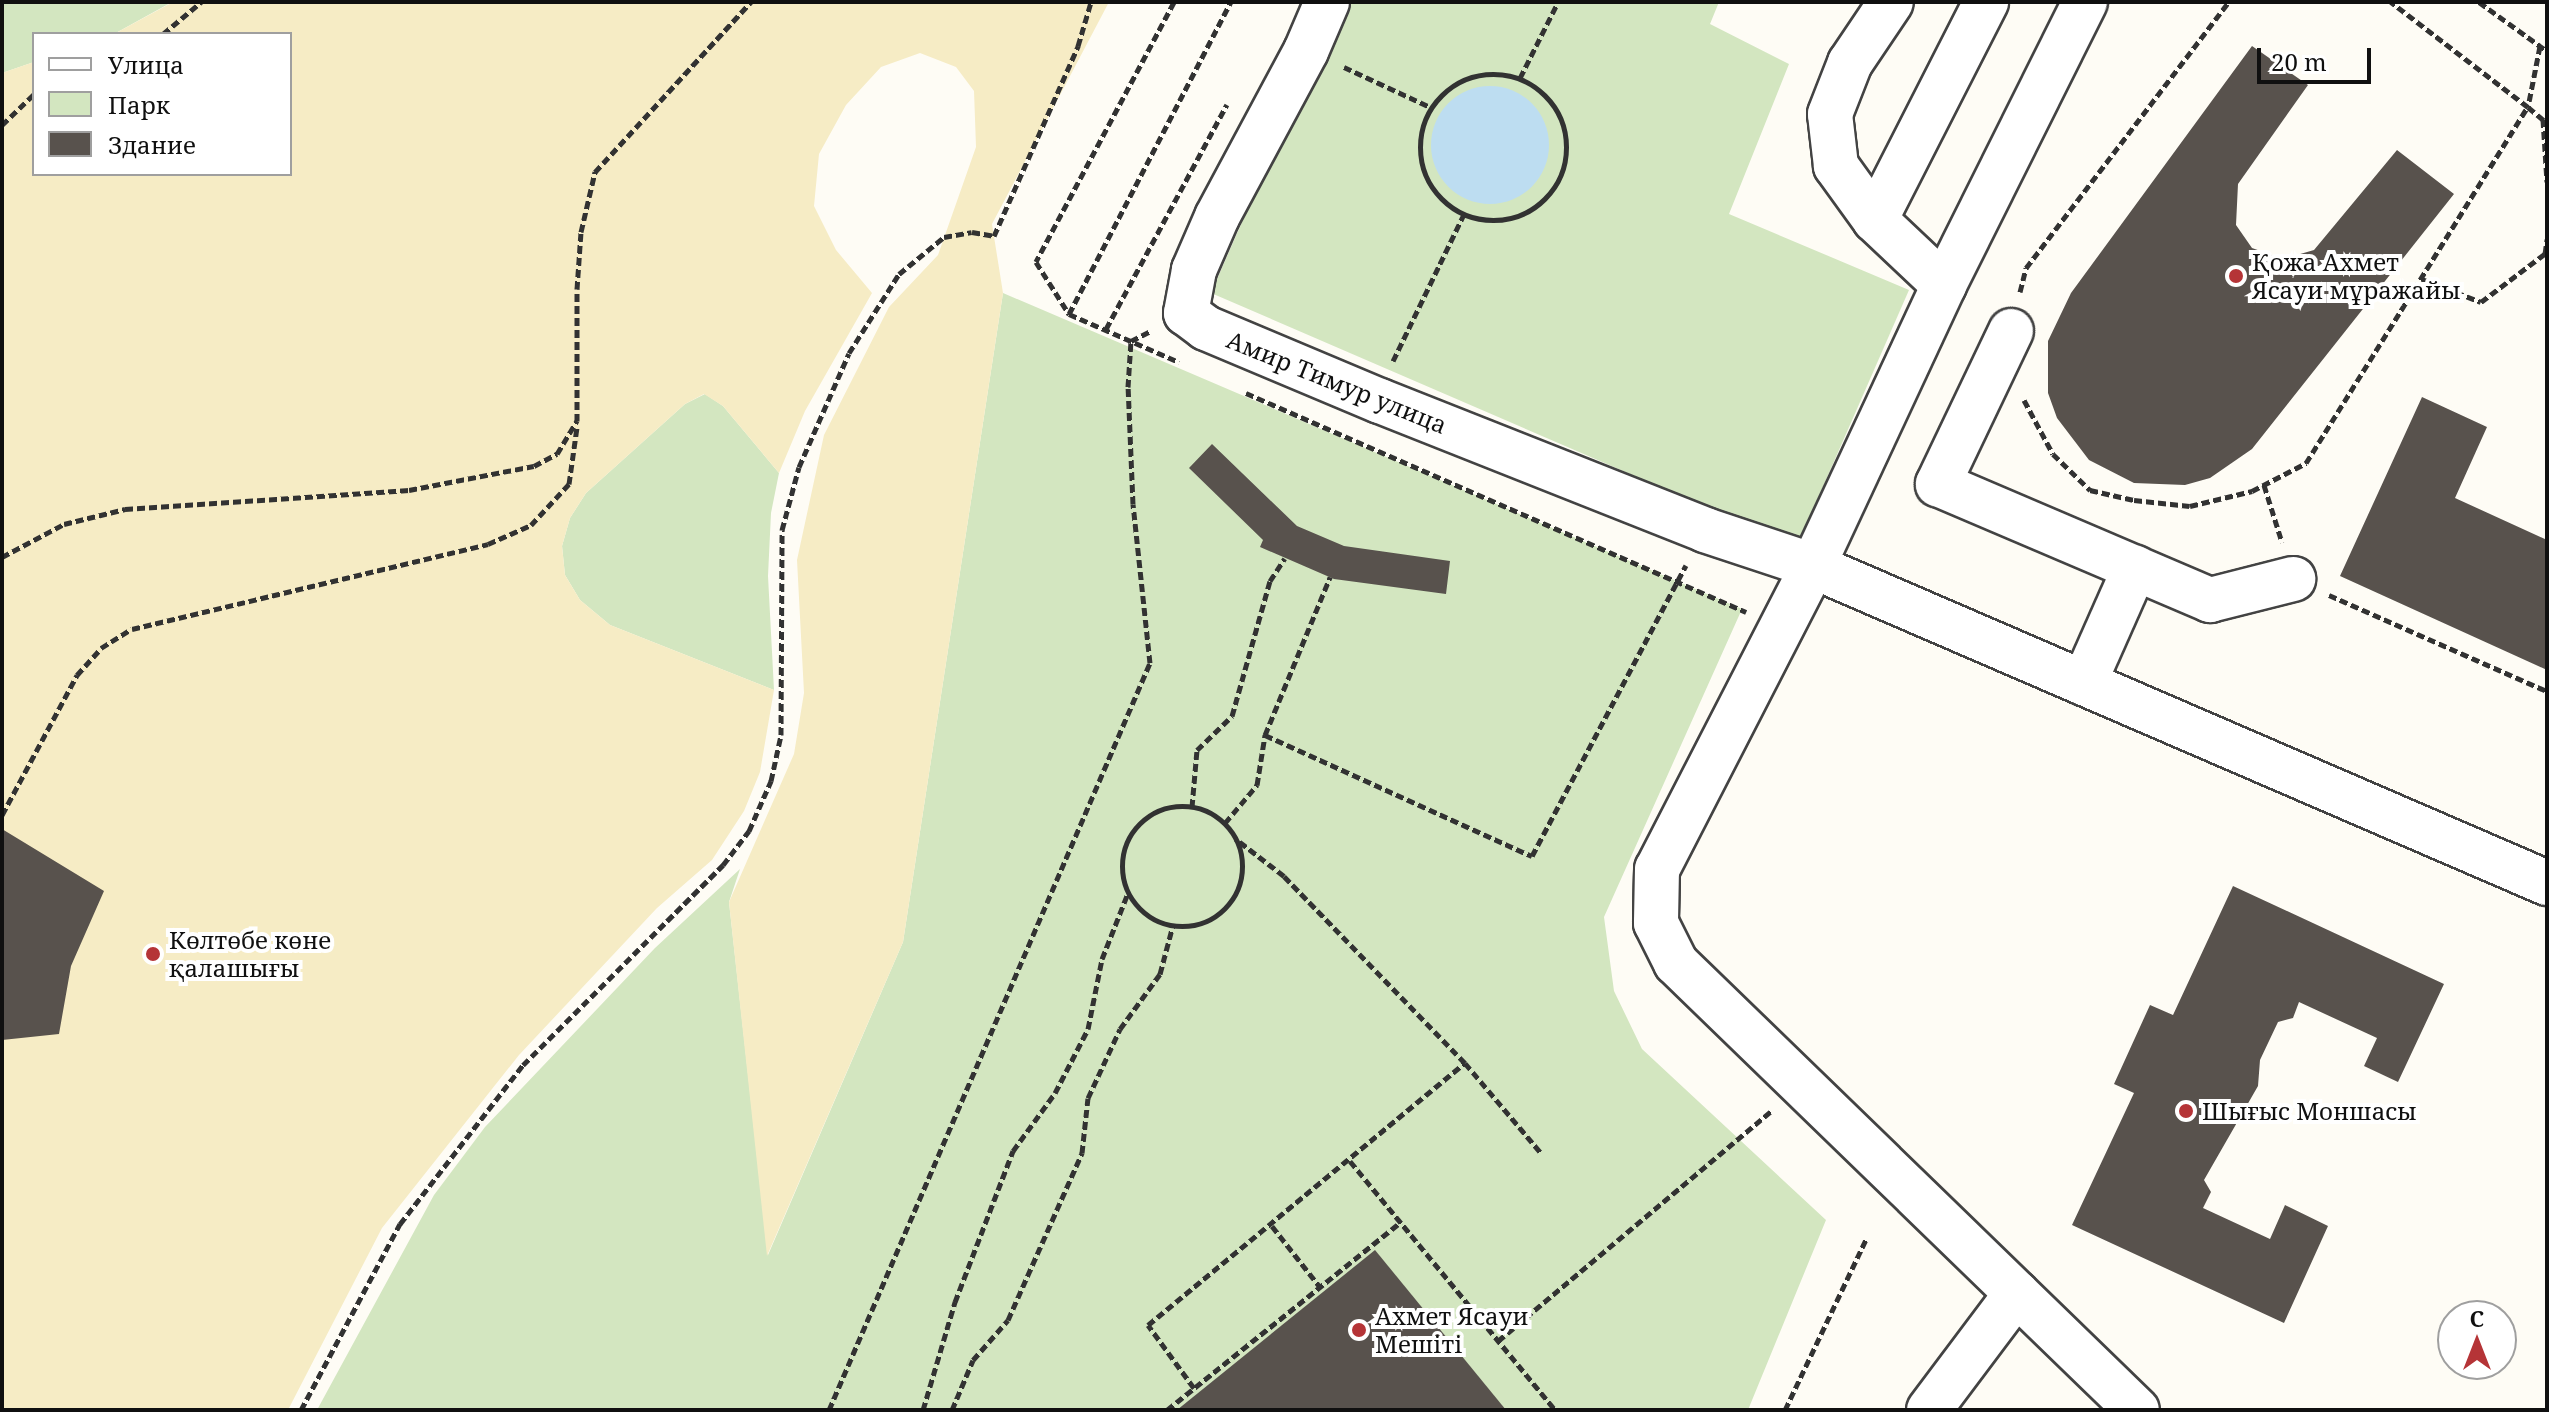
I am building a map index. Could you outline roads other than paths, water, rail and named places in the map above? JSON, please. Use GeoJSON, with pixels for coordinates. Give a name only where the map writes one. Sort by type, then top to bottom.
{"type":"FeatureCollection","features":[{"type":"Feature","properties":{"kind":"street","name":"Амир Тимур улица"},"geometry":{"type":"LineString","coordinates":[[1327,2],[1306,51],[1217,217],[1194,270],[1186,313],[1206,328],[1705,530],[1813,566],[2547,883]]}},
{"type":"Feature","properties":{"kind":"street"},"geometry":{"type":"LineString","coordinates":[[1891,2],[1850,63],[1830,114],[1836,166],[1875,220],[1944,285]]}},
{"type":"Feature","properties":{"kind":"street"},"geometry":{"type":"LineString","coordinates":[[1875,220],[1986,2]]}},
{"type":"Feature","properties":{"kind":"street"},"geometry":{"type":"LineString","coordinates":[[2085,2],[1944,285],[1813,566],[1657,869],[1656,923],[1676,963],[2137,1410]]}},
{"type":"Feature","properties":{"kind":"street"},"geometry":{"type":"LineString","coordinates":[[2011,331],[1938,484],[2210,600],[2293,579]]}},
{"type":"Feature","properties":{"kind":"street"},"geometry":{"type":"LineString","coordinates":[[2084,683],[2135,568]]}},
{"type":"Feature","properties":{"kind":"street"},"geometry":{"type":"LineString","coordinates":[[1929,1410],[2017,1293]]}},
{"type":"Feature","properties":{"kind":"water"},"geometry":{"type":"Polygon","coordinates":[[[1490,86],[1513,91],[1532,103],[1544,122],[1549,145],[1544,168],[1532,187],[1513,199],[1490,204],[1467,199],[1448,187],[1436,168],[1431,145],[1436,122],[1448,103],[1467,91],[1490,86]]]}},
{"type":"Feature","properties":{"kind":"place","name":"Қожа Ахмет Ясауи мұражайы"},"geometry":{"type":"Point","coordinates":[2236,276]}},
{"type":"Feature","properties":{"kind":"place","name":"Көлтөбе көне қалашығы"},"geometry":{"type":"Point","coordinates":[153,954]}},
{"type":"Feature","properties":{"kind":"place","name":"Шығыс Моншасы"},"geometry":{"type":"Point","coordinates":[2186,1111]}},
{"type":"Feature","properties":{"kind":"place","name":"Ахмет Ясауи Мешіті"},"geometry":{"type":"Point","coordinates":[1359,1330]}}]}
